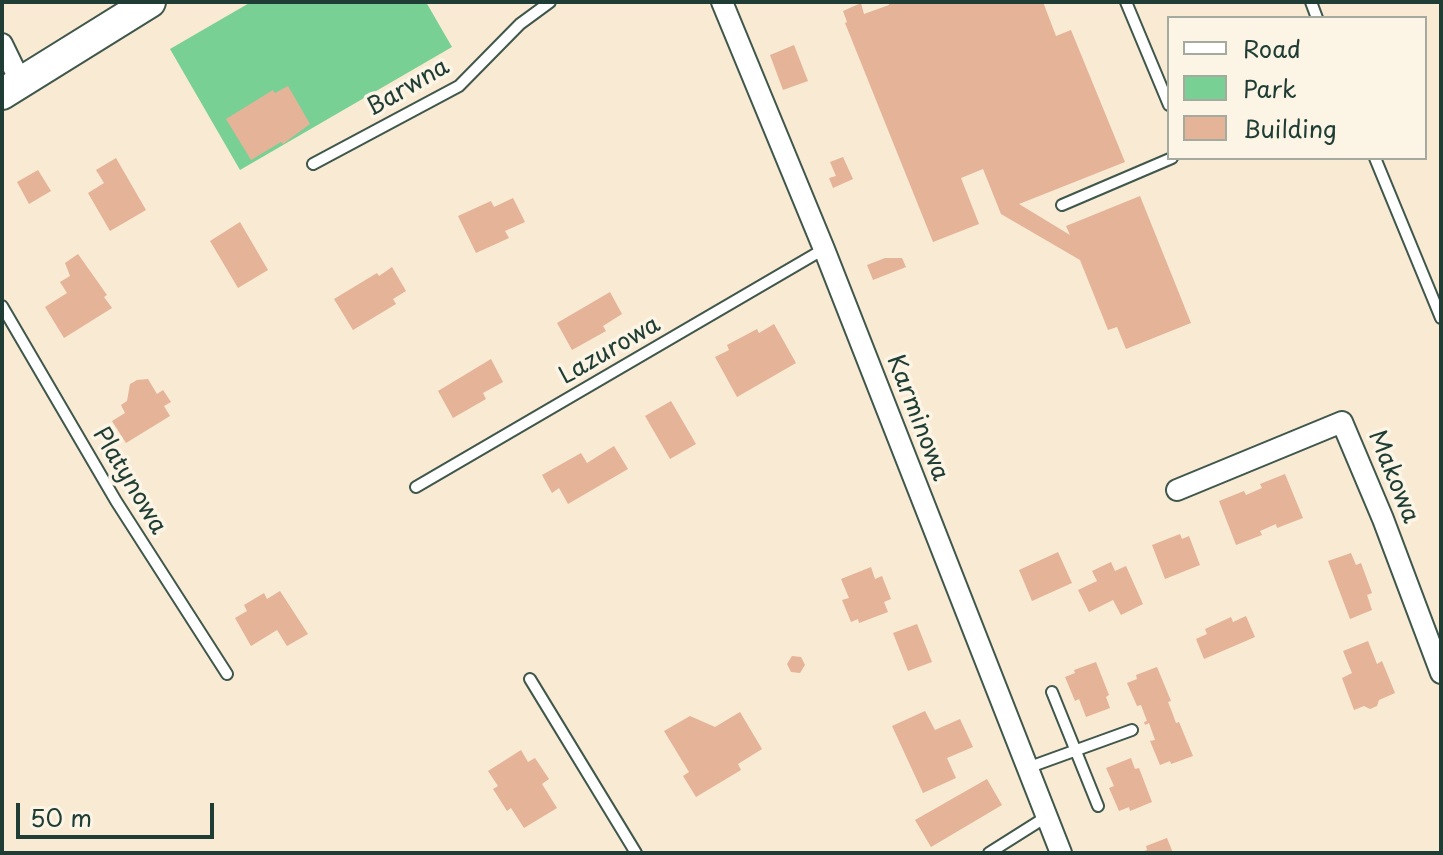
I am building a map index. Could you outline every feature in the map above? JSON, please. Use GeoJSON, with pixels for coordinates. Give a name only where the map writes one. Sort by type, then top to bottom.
{"type":"FeatureCollection","features":[{"type":"Feature","properties":{"kind":"street"},"geometry":{"type":"LineString","coordinates":[[2,44],[11,88],[150,2]]}},
{"type":"Feature","properties":{"kind":"street","name":"Karminowa"},"geometry":{"type":"LineString","coordinates":[[722,2],[824,249],[1061,853]]}},
{"type":"Feature","properties":{"kind":"street","name":"Makowa"},"geometry":{"type":"LineString","coordinates":[[1177,490],[1342,422],[1383,519],[1441,673]]}},
{"type":"Feature","properties":{"kind":"lane","name":"Barwna"},"geometry":{"type":"LineString","coordinates":[[313,164],[459,86],[520,24],[550,2]]}},
{"type":"Feature","properties":{"kind":"lane"},"geometry":{"type":"LineString","coordinates":[[1126,2],[1167,100]]}},
{"type":"Feature","properties":{"kind":"lane"},"geometry":{"type":"LineString","coordinates":[[1062,205],[1167,160]]}},
{"type":"Feature","properties":{"kind":"lane"},"geometry":{"type":"LineString","coordinates":[[1376,160],[1441,318]]}},
{"type":"Feature","properties":{"kind":"lane","name":"Lazurowa"},"geometry":{"type":"LineString","coordinates":[[416,487],[824,249]]}},
{"type":"Feature","properties":{"kind":"lane","name":"Platynowa"},"geometry":{"type":"LineString","coordinates":[[2,306],[116,501],[227,674]]}},
{"type":"Feature","properties":{"kind":"lane"},"geometry":{"type":"LineString","coordinates":[[530,679],[636,853]]}},
{"type":"Feature","properties":{"kind":"lane"},"geometry":{"type":"LineString","coordinates":[[1052,692],[1098,806]]}},
{"type":"Feature","properties":{"kind":"lane"},"geometry":{"type":"LineString","coordinates":[[1027,768],[1132,730]]}},
{"type":"Feature","properties":{"kind":"lane"},"geometry":{"type":"LineString","coordinates":[[989,853],[1046,817]]}},
{"type":"Feature","properties":{"kind":"green space"},"geometry":{"type":"Polygon","coordinates":[[[251,2],[426,2],[452,47],[240,170],[170,49],[251,2]]]}},
{"type":"Feature","properties":{"kind":"building"},"geometry":{"type":"Polygon","coordinates":[[[888,2],[1043,2],[1056,36],[1071,30],[1125,162],[1019,204],[1070,235],[1066,226],[1140,196],[1191,323],[1126,349],[1117,327],[1108,330],[1080,260],[1001,214],[983,169],[961,178],[979,224],[933,242],[845,23],[843,11],[861,3],[864,14],[889,5],[888,2]]]}},
{"type":"Feature","properties":{"kind":"building"},"geometry":{"type":"Polygon","coordinates":[[[794,45],[808,81],[783,90],[770,55],[794,45]]]}},
{"type":"Feature","properties":{"kind":"building"},"geometry":{"type":"Polygon","coordinates":[[[288,86],[310,124],[283,144],[281,142],[251,160],[226,119],[273,90],[275,93],[288,86]]]}},
{"type":"Feature","properties":{"kind":"building"},"geometry":{"type":"Polygon","coordinates":[[[843,157],[853,179],[833,188],[829,178],[836,176],[830,162],[843,157]]]}},
{"type":"Feature","properties":{"kind":"building"},"geometry":{"type":"Polygon","coordinates":[[[116,158],[146,210],[110,231],[88,193],[104,183],[96,170],[116,158]]]}},
{"type":"Feature","properties":{"kind":"building"},"geometry":{"type":"Polygon","coordinates":[[[38,170],[51,191],[29,204],[17,182],[38,170]]]}},
{"type":"Feature","properties":{"kind":"building"},"geometry":{"type":"Polygon","coordinates":[[[513,198],[525,222],[505,231],[509,238],[476,253],[458,216],[491,201],[494,207],[513,198]]]}},
{"type":"Feature","properties":{"kind":"building"},"geometry":{"type":"Polygon","coordinates":[[[240,222],[268,270],[238,288],[210,241],[240,222]]]}},
{"type":"Feature","properties":{"kind":"building"},"geometry":{"type":"Polygon","coordinates":[[[78,254],[107,295],[104,297],[112,308],[64,338],[45,307],[67,293],[60,282],[70,276],[65,263],[78,254]]]}},
{"type":"Feature","properties":{"kind":"building"},"geometry":{"type":"Polygon","coordinates":[[[885,258],[902,258],[906,267],[873,280],[867,265],[885,258]]]}},
{"type":"Feature","properties":{"kind":"building"},"geometry":{"type":"Polygon","coordinates":[[[392,267],[406,291],[393,299],[396,304],[353,330],[334,299],[392,267]]]}},
{"type":"Feature","properties":{"kind":"building"},"geometry":{"type":"Polygon","coordinates":[[[610,292],[622,314],[603,326],[606,331],[572,350],[557,323],[610,292]]]}},
{"type":"Feature","properties":{"kind":"building"},"geometry":{"type":"Polygon","coordinates":[[[774,324],[796,363],[737,397],[715,357],[729,350],[727,345],[774,324]]]}},
{"type":"Feature","properties":{"kind":"building"},"geometry":{"type":"Polygon","coordinates":[[[491,359],[503,382],[483,393],[486,399],[453,418],[438,391],[491,359]]]}},
{"type":"Feature","properties":{"kind":"building"},"geometry":{"type":"Polygon","coordinates":[[[148,379],[157,394],[163,390],[171,402],[164,406],[170,416],[126,443],[112,421],[125,413],[121,405],[127,401],[130,384],[148,379]]]}},
{"type":"Feature","properties":{"kind":"building"},"geometry":{"type":"Polygon","coordinates":[[[671,401],[696,444],[670,459],[645,416],[671,401]]]}},
{"type":"Feature","properties":{"kind":"building"},"geometry":{"type":"Polygon","coordinates":[[[614,446],[628,469],[568,504],[559,488],[552,493],[542,475],[581,453],[587,463],[614,446]]]}},
{"type":"Feature","properties":{"kind":"building"},"geometry":{"type":"Polygon","coordinates":[[[1285,474],[1303,518],[1277,528],[1276,524],[1260,531],[1262,535],[1236,545],[1219,501],[1244,491],[1246,495],[1262,488],[1260,484],[1285,474]]]}},
{"type":"Feature","properties":{"kind":"building"},"geometry":{"type":"Polygon","coordinates":[[[1180,534],[1182,539],[1189,536],[1200,565],[1165,579],[1152,545],[1180,534]]]}},
{"type":"Feature","properties":{"kind":"building"},"geometry":{"type":"Polygon","coordinates":[[[1058,552],[1072,583],[1032,601],[1019,570],[1058,552]]]}},
{"type":"Feature","properties":{"kind":"building"},"geometry":{"type":"Polygon","coordinates":[[[1351,553],[1356,565],[1361,563],[1372,593],[1367,595],[1372,610],[1350,619],[1328,561],[1351,553]]]}},
{"type":"Feature","properties":{"kind":"building"},"geometry":{"type":"Polygon","coordinates":[[[1111,562],[1115,571],[1126,566],[1143,604],[1121,615],[1113,600],[1089,612],[1078,590],[1097,581],[1092,571],[1111,562]]]}},
{"type":"Feature","properties":{"kind":"building"},"geometry":{"type":"Polygon","coordinates":[[[871,567],[875,579],[882,576],[891,599],[884,602],[888,612],[859,623],[858,619],[851,622],[842,600],[849,598],[841,579],[871,567]]]}},
{"type":"Feature","properties":{"kind":"building"},"geometry":{"type":"Polygon","coordinates":[[[280,591],[308,634],[287,646],[277,630],[251,646],[235,618],[247,611],[244,605],[264,593],[267,599],[280,591]]]}},
{"type":"Feature","properties":{"kind":"building"},"geometry":{"type":"Polygon","coordinates":[[[1246,616],[1255,637],[1204,659],[1196,639],[1207,634],[1205,629],[1231,617],[1233,622],[1246,616]]]}},
{"type":"Feature","properties":{"kind":"building"},"geometry":{"type":"Polygon","coordinates":[[[917,624],[932,662],[908,671],[893,633],[917,624]]]}},
{"type":"Feature","properties":{"kind":"building"},"geometry":{"type":"Polygon","coordinates":[[[1368,641],[1377,664],[1382,661],[1395,693],[1379,700],[1377,706],[1370,709],[1364,706],[1354,710],[1342,678],[1352,673],[1343,651],[1368,641]]]}},
{"type":"Feature","properties":{"kind":"building"},"geometry":{"type":"Polygon","coordinates":[[[792,656],[801,657],[805,665],[800,673],[791,672],[787,664],[792,656]]]}},
{"type":"Feature","properties":{"kind":"building"},"geometry":{"type":"Polygon","coordinates":[[[1096,662],[1109,695],[1106,697],[1110,708],[1086,717],[1065,677],[1096,662]]]}},
{"type":"Feature","properties":{"kind":"building"},"geometry":{"type":"Polygon","coordinates":[[[1157,667],[1176,723],[1179,722],[1193,756],[1160,765],[1150,741],[1155,740],[1149,723],[1145,725],[1147,721],[1141,705],[1137,706],[1127,683],[1137,679],[1136,675],[1157,667]]]}},
{"type":"Feature","properties":{"kind":"building"},"geometry":{"type":"Polygon","coordinates":[[[925,711],[935,730],[960,719],[973,747],[947,758],[956,778],[923,793],[892,726],[925,711]]]}},
{"type":"Feature","properties":{"kind":"building"},"geometry":{"type":"Polygon","coordinates":[[[740,712],[762,749],[738,764],[741,770],[696,797],[683,776],[689,772],[664,731],[690,716],[715,727],[740,712]]]}},
{"type":"Feature","properties":{"kind":"building"},"geometry":{"type":"Polygon","coordinates":[[[521,750],[528,762],[535,758],[549,779],[542,784],[557,808],[524,828],[511,808],[507,811],[493,789],[498,786],[488,771],[521,750]]]}},
{"type":"Feature","properties":{"kind":"building"},"geometry":{"type":"Polygon","coordinates":[[[1131,758],[1135,769],[1139,768],[1152,802],[1130,811],[1129,807],[1119,811],[1109,788],[1114,786],[1106,768],[1131,758]]]}},
{"type":"Feature","properties":{"kind":"building"},"geometry":{"type":"Polygon","coordinates":[[[987,779],[1002,805],[931,847],[915,820],[987,779]]]}},
{"type":"Feature","properties":{"kind":"building"},"geometry":{"type":"Polygon","coordinates":[[[1167,838],[1173,853],[1139,853],[1147,850],[1146,846],[1167,838]]]}}]}
